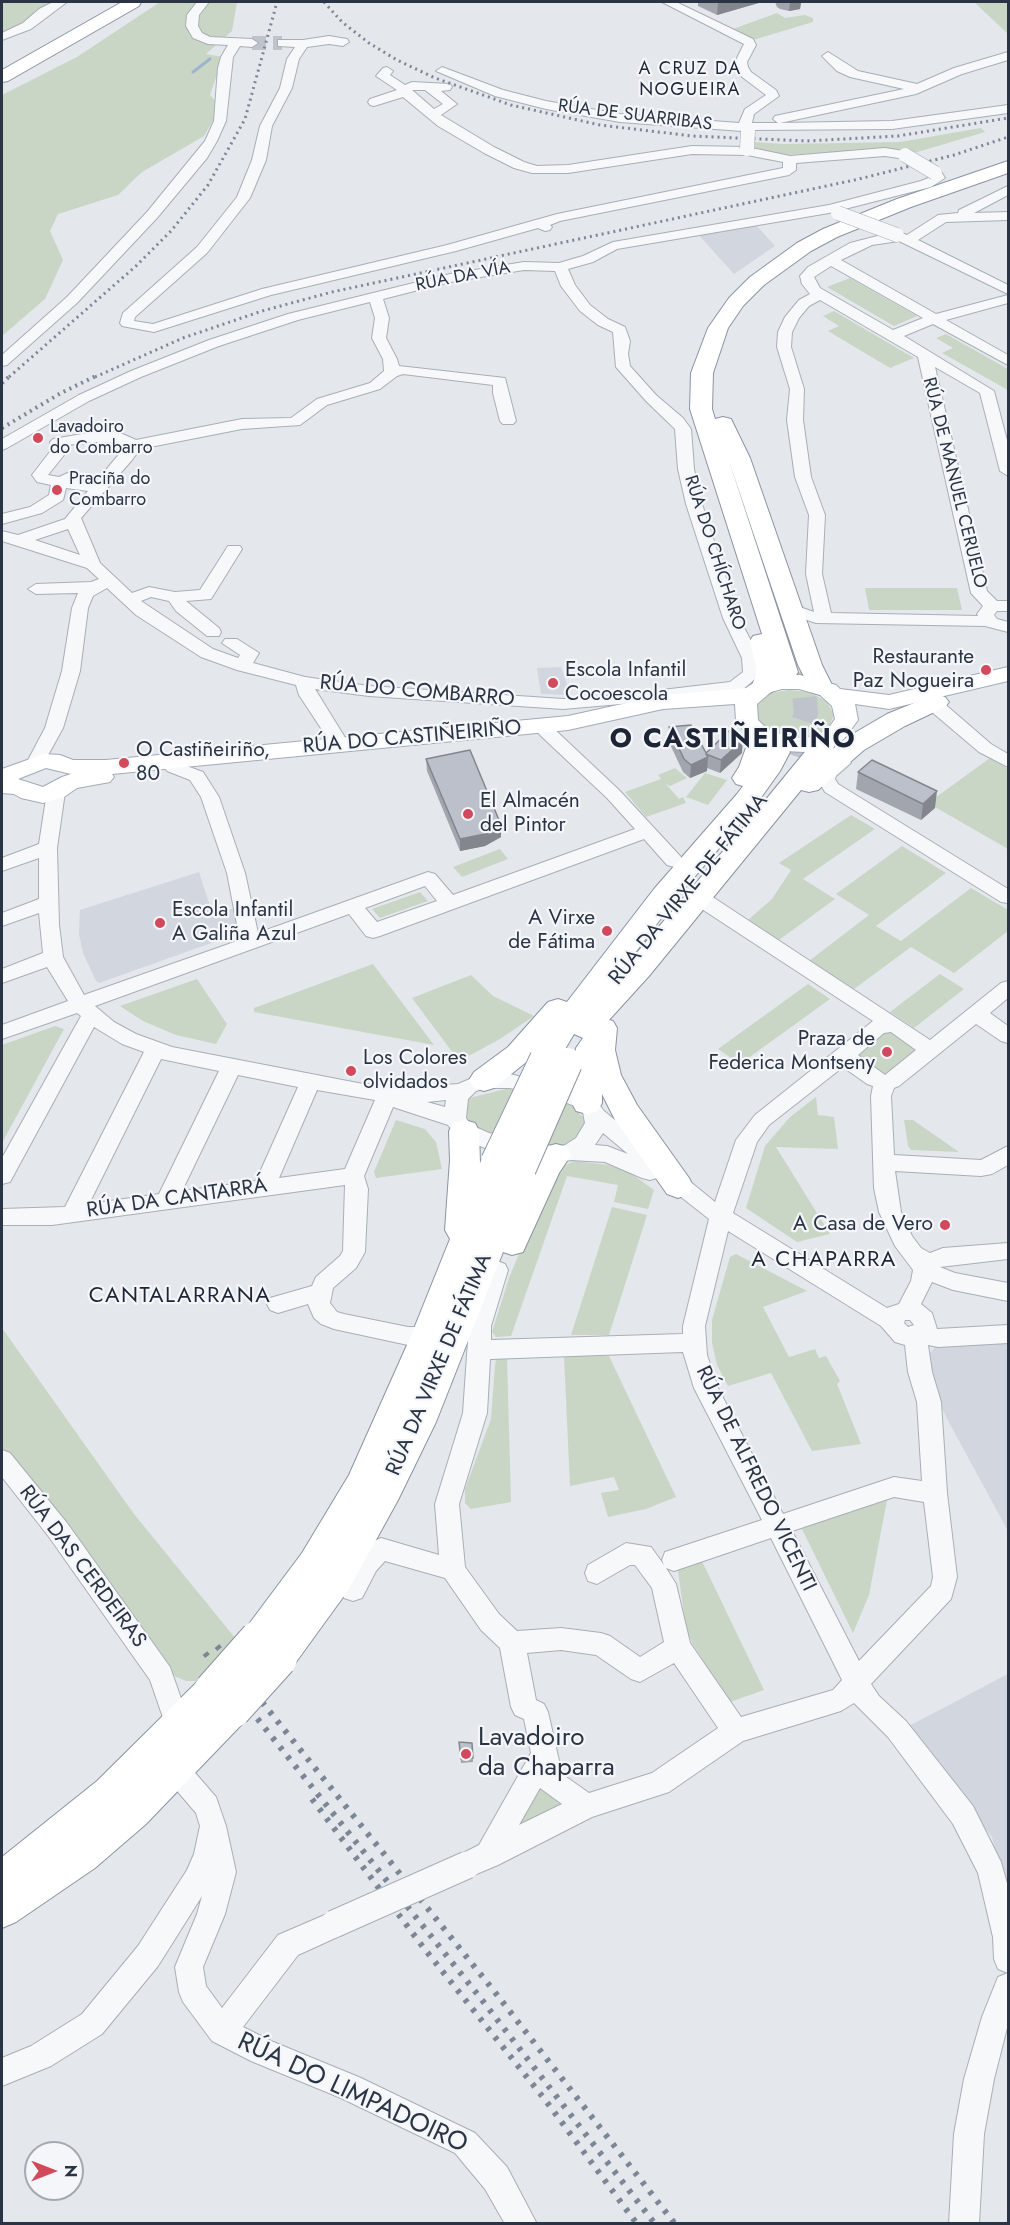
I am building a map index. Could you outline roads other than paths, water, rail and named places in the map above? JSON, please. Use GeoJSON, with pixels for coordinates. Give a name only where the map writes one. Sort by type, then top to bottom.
{"type":"FeatureCollection","features":[{"type":"Feature","properties":{"kind":"highway"},"geometry":{"type":"LineString","coordinates":[[2,66],[114,2]]}},
{"type":"Feature","properties":{"kind":"highway"},"geometry":{"type":"LineString","coordinates":[[2,77],[133,2]]}},
{"type":"Feature","properties":{"kind":"highway"},"geometry":{"type":"LineString","coordinates":[[701,409],[794,672],[727,451],[720,409],[721,374],[735,332],[751,307],[786,274],[817,252],[910,206],[1008,167]]}},
{"type":"Feature","properties":{"kind":"highway"},"geometry":{"type":"LineString","coordinates":[[756,685],[768,676],[767,658],[705,460],[701,409],[702,373],[718,328],[736,302],[757,281],[804,247],[830,233],[1008,177]]}},
{"type":"Feature","properties":{"kind":"highway"},"geometry":{"type":"LineString","coordinates":[[723,423],[739,458],[810,665],[830,691]]}},
{"type":"Feature","properties":{"kind":"highway"},"geometry":{"type":"LineString","coordinates":[[750,836],[837,759],[877,730],[936,702]]}},
{"type":"Feature","properties":{"kind":"highway"},"geometry":{"type":"LineString","coordinates":[[585,1026],[639,969],[833,734]]}},
{"type":"Feature","properties":{"kind":"highway"},"geometry":{"type":"LineString","coordinates":[[473,1085],[518,1054],[534,1039],[604,954],[639,904],[735,792],[752,768],[760,745],[769,740]]}},
{"type":"Feature","properties":{"kind":"highway","name":"RÚA DA VIRXE DE FÁTIMA"},"geometry":{"type":"LineString","coordinates":[[269,1649],[363,1482],[427,1336],[459,1254],[509,1165],[556,1061],[585,1026],[613,980],[782,776],[769,740]]}},
{"type":"Feature","properties":{"kind":"highway"},"geometry":{"type":"LineString","coordinates":[[591,1109],[586,1077],[591,1048],[585,1026],[604,954]]}},
{"type":"Feature","properties":{"kind":"highway"},"geometry":{"type":"LineString","coordinates":[[585,1026],[600,1050],[606,1075],[626,1112],[678,1186]]}},
{"type":"Feature","properties":{"kind":"highway"},"geometry":{"type":"LineString","coordinates":[[459,1254],[465,1160],[460,1125]]}},
{"type":"Feature","properties":{"kind":"highway"},"geometry":{"type":"LineString","coordinates":[[480,1341],[485,1294],[515,1238],[546,1168],[563,1153]]}},
{"type":"Feature","properties":{"kind":"highway","name":"RÚA DA VIRXE DE FÁTIMA"},"geometry":{"type":"LineString","coordinates":[[2,1908],[81,1855],[176,1769],[223,1700],[336,1578],[386,1490],[419,1422],[480,1341],[509,1165]]}},
{"type":"Feature","properties":{"kind":"highway","name":"RÚA DA VIRXE DE FÁTIMA"},"geometry":{"type":"LineString","coordinates":[[2,1881],[110,1794],[178,1727],[223,1700]]}},
{"type":"Feature","properties":{"kind":"highway"},"geometry":{"type":"LineString","coordinates":[[2,1932],[81,1855]]}},
{"type":"Feature","properties":{"kind":"main road","name":"RÚA DO CASTIÑEIRIÑO"},"geometry":{"type":"LineString","coordinates":[[38,775],[331,742],[568,723],[655,704],[724,700],[756,685],[791,682],[889,702],[1008,674]]}},
{"type":"Feature","properties":{"kind":"main road","name":"RÚA DO CASTIÑEIRIÑO"},"geometry":{"type":"LineString","coordinates":[[38,775],[173,767],[546,731],[584,726],[678,706],[710,708],[769,740],[805,745],[899,709],[1008,683]]}},
{"type":"Feature","properties":{"kind":"main road"},"geometry":{"type":"LineString","coordinates":[[756,685],[746,704],[769,740]]}},
{"type":"Feature","properties":{"kind":"main road"},"geometry":{"type":"LineString","coordinates":[[830,691],[847,712],[847,720],[833,734]]}},
{"type":"Feature","properties":{"kind":"main road"},"geometry":{"type":"LineString","coordinates":[[274,758],[331,742],[368,748]]}},
{"type":"Feature","properties":{"kind":"street"},"geometry":{"type":"LineString","coordinates":[[2,37],[27,26],[43,12],[61,2]]}},
{"type":"Feature","properties":{"kind":"street"},"geometry":{"type":"LineString","coordinates":[[203,2],[193,15],[192,26],[197,35],[208,40],[252,42]]}},
{"type":"Feature","properties":{"kind":"street"},"geometry":{"type":"LineString","coordinates":[[668,2],[749,42],[750,45],[741,62],[742,68],[746,74],[774,96],[749,112],[745,120],[747,150]]}},
{"type":"Feature","properties":{"kind":"street"},"geometry":{"type":"LineString","coordinates":[[282,43],[303,44],[329,40],[343,42]]}},
{"type":"Feature","properties":{"kind":"street"},"geometry":{"type":"LineString","coordinates":[[2,362],[86,285],[152,215],[202,155],[220,121],[224,68],[235,41]]}},
{"type":"Feature","properties":{"kind":"street"},"geometry":{"type":"LineString","coordinates":[[303,44],[293,59],[286,88],[266,126],[259,160],[243,198],[202,250],[128,316],[127,323],[130,325],[154,328],[267,292],[667,195],[789,170],[790,160],[747,150],[684,151],[568,169],[537,170],[519,165],[489,150],[430,114],[405,91],[382,76],[387,71]]}},
{"type":"Feature","properties":{"kind":"street"},"geometry":{"type":"LineString","coordinates":[[828,56],[841,68],[854,74],[916,87]]}},
{"type":"Feature","properties":{"kind":"street","name":"RÚA DE SUARRIBAS"},"geometry":{"type":"LineString","coordinates":[[442,71],[515,97],[563,108],[620,118],[747,129],[813,111],[912,91],[916,87],[958,71],[1008,56]]}},
{"type":"Feature","properties":{"kind":"street"},"geometry":{"type":"LineString","coordinates":[[374,102],[405,91],[412,86],[426,86],[448,91],[451,104],[439,112],[430,114]]}},
{"type":"Feature","properties":{"kind":"street","name":"RÚA DE SUARRIBAS"},"geometry":{"type":"LineString","coordinates":[[762,125],[810,127],[892,125],[1008,109]]}},
{"type":"Feature","properties":{"kind":"street","name":"RÚA DA VÍA"},"geometry":{"type":"LineString","coordinates":[[2,445],[84,399],[214,343],[292,317],[375,295],[498,269],[524,266],[560,267],[576,259],[588,259],[613,246],[834,211],[926,184],[938,178],[935,173],[905,155],[885,152],[790,160]]}},
{"type":"Feature","properties":{"kind":"street"},"geometry":{"type":"LineString","coordinates":[[960,216],[1008,190]]}},
{"type":"Feature","properties":{"kind":"street"},"geometry":{"type":"LineString","coordinates":[[834,211],[902,237],[1008,290]]}},
{"type":"Feature","properties":{"kind":"street"},"geometry":{"type":"LineString","coordinates":[[1008,216],[960,216],[936,220],[902,237],[865,242],[809,274],[807,281],[817,292],[987,391],[1006,449],[1008,471]]}},
{"type":"Feature","properties":{"kind":"street"},"geometry":{"type":"LineString","coordinates":[[831,260],[1008,361]]}},
{"type":"Feature","properties":{"kind":"street","name":"RÚA DO CHÍCHARO"},"geometry":{"type":"LineString","coordinates":[[560,267],[568,286],[585,308],[603,322],[620,330],[623,341],[621,354],[623,368],[651,398],[678,421],[683,429],[686,469],[694,504],[731,618],[751,658],[756,685]]}},
{"type":"Feature","properties":{"kind":"street"},"geometry":{"type":"LineString","coordinates":[[817,292],[792,317],[785,332],[784,347],[797,389],[795,420],[803,477],[818,522],[814,574],[820,618]]}},
{"type":"Feature","properties":{"kind":"street"},"geometry":{"type":"LineString","coordinates":[[375,295],[382,318],[379,338],[390,359],[392,372]]}},
{"type":"Feature","properties":{"kind":"street"},"geometry":{"type":"LineString","coordinates":[[892,336],[933,319],[1008,299]]}},
{"type":"Feature","properties":{"kind":"street","name":"RÚA DE MANUEL CERUELO"},"geometry":{"type":"LineString","coordinates":[[925,355],[979,593],[994,611]]}},
{"type":"Feature","properties":{"kind":"street"},"geometry":{"type":"LineString","coordinates":[[98,488],[51,481],[40,475],[60,450],[50,438],[118,436],[134,445],[242,424],[295,422],[322,402],[375,386],[392,372],[403,370],[500,381],[500,393],[508,420]]}},
{"type":"Feature","properties":{"kind":"street"},"geometry":{"type":"LineString","coordinates":[[990,400],[1008,398]]}},
{"type":"Feature","properties":{"kind":"street"},"geometry":{"type":"LineString","coordinates":[[19,540],[73,519],[127,457],[134,445]]}},
{"type":"Feature","properties":{"kind":"street"},"geometry":{"type":"LineString","coordinates":[[51,481],[81,471]]}},
{"type":"Feature","properties":{"kind":"street"},"geometry":{"type":"LineString","coordinates":[[2,519],[36,510],[57,497],[51,481]]}},
{"type":"Feature","properties":{"kind":"street"},"geometry":{"type":"LineString","coordinates":[[27,496],[73,519],[93,565]]}},
{"type":"Feature","properties":{"kind":"street","name":"RÚA DO COMBARRO"},"geometry":{"type":"LineString","coordinates":[[2,536],[93,565],[142,611],[207,654],[243,666],[304,682],[369,691],[563,704],[602,702]]}},
{"type":"Feature","properties":{"kind":"street"},"geometry":{"type":"LineString","coordinates":[[130,600],[149,592],[175,597],[205,595],[234,549]]}},
{"type":"Feature","properties":{"kind":"street"},"geometry":{"type":"LineString","coordinates":[[36,589],[93,587],[110,581]]}},
{"type":"Feature","properties":{"kind":"street"},"geometry":{"type":"LineString","coordinates":[[93,587],[85,594],[80,608],[71,671],[38,775],[48,848],[53,957],[61,975],[86,1009],[118,1034],[155,1050],[420,1107],[460,1125],[485,1140],[563,1153],[607,1154],[634,1163],[678,1186]]}},
{"type":"Feature","properties":{"kind":"street"},"geometry":{"type":"LineString","coordinates":[[175,597],[182,607],[213,632]]}},
{"type":"Feature","properties":{"kind":"street"},"geometry":{"type":"LineString","coordinates":[[791,609],[820,618],[960,619],[994,611],[1000,626],[1008,627]]}},
{"type":"Feature","properties":{"kind":"street"},"geometry":{"type":"LineString","coordinates":[[820,618],[806,628],[806,634],[830,691]]}},
{"type":"Feature","properties":{"kind":"street"},"geometry":{"type":"LineString","coordinates":[[231,643],[250,653],[243,666]]}},
{"type":"Feature","properties":{"kind":"street","name":"RÚA DO COMBARRO"},"geometry":{"type":"LineString","coordinates":[[304,682],[331,742]]}},
{"type":"Feature","properties":{"kind":"street","name":"RÚA DO CASTIÑEIRIÑO"},"geometry":{"type":"LineString","coordinates":[[602,702],[756,685]]}},
{"type":"Feature","properties":{"kind":"street"},"geometry":{"type":"LineString","coordinates":[[936,702],[939,709],[985,748],[1008,761]]}},
{"type":"Feature","properties":{"kind":"street"},"geometry":{"type":"LineString","coordinates":[[877,730],[872,740],[829,773],[826,779],[831,788],[1008,897]]}},
{"type":"Feature","properties":{"kind":"street"},"geometry":{"type":"LineString","coordinates":[[546,731],[613,794],[674,861]]}},
{"type":"Feature","properties":{"kind":"street"},"geometry":{"type":"LineString","coordinates":[[197,776],[201,768],[217,763]]}},
{"type":"Feature","properties":{"kind":"street"},"geometry":{"type":"LineString","coordinates":[[173,767],[197,776],[210,797],[236,873],[250,943]]}},
{"type":"Feature","properties":{"kind":"street"},"geometry":{"type":"LineString","coordinates":[[797,794],[814,787],[841,795]]}},
{"type":"Feature","properties":{"kind":"street"},"geometry":{"type":"LineString","coordinates":[[353,906],[373,931],[646,832]]}},
{"type":"Feature","properties":{"kind":"street"},"geometry":{"type":"LineString","coordinates":[[2,866],[48,848]]}},
{"type":"Feature","properties":{"kind":"street"},"geometry":{"type":"LineString","coordinates":[[2,1032],[86,1009],[250,943],[428,878],[449,902]]}},
{"type":"Feature","properties":{"kind":"street"},"geometry":{"type":"LineString","coordinates":[[698,897],[925,1048]]}},
{"type":"Feature","properties":{"kind":"street"},"geometry":{"type":"LineString","coordinates":[[2,920],[49,902]]}},
{"type":"Feature","properties":{"kind":"street"},"geometry":{"type":"LineString","coordinates":[[2,976],[53,957]]}},
{"type":"Feature","properties":{"kind":"street"},"geometry":{"type":"LineString","coordinates":[[880,1086],[892,1081],[925,1048],[948,1038],[1008,988]]}},
{"type":"Feature","properties":{"kind":"street"},"geometry":{"type":"LineString","coordinates":[[2,1176],[86,1009]]}},
{"type":"Feature","properties":{"kind":"street"},"geometry":{"type":"LineString","coordinates":[[976,1014],[1008,1036]]}},
{"type":"Feature","properties":{"kind":"street"},"geometry":{"type":"LineString","coordinates":[[884,1022],[845,1057],[880,1086],[887,1199],[903,1240],[924,1268],[953,1281],[1008,1292]]}},
{"type":"Feature","properties":{"kind":"street"},"geometry":{"type":"LineString","coordinates":[[72,1214],[155,1050]]}},
{"type":"Feature","properties":{"kind":"street","name":"RÚA DE ALFREDO VICENTI"},"geometry":{"type":"LineString","coordinates":[[845,1057],[762,1120],[750,1133],[721,1217],[694,1326],[693,1342],[697,1368],[870,1704],[897,1728],[963,1815],[991,1870],[1007,1937],[1008,1959]]}},
{"type":"Feature","properties":{"kind":"street"},"geometry":{"type":"LineString","coordinates":[[167,1200],[231,1067]]}},
{"type":"Feature","properties":{"kind":"street"},"geometry":{"type":"LineString","coordinates":[[379,1097],[418,1095],[510,1081],[569,1096],[591,1109],[678,1186],[721,1217],[869,1306],[909,1319],[938,1338],[1008,1334]]}},
{"type":"Feature","properties":{"kind":"street"},"geometry":{"type":"LineString","coordinates":[[264,1188],[310,1082]]}},
{"type":"Feature","properties":{"kind":"street"},"geometry":{"type":"LineString","coordinates":[[460,1125],[454,1107],[473,1085]]}},
{"type":"Feature","properties":{"kind":"street"},"geometry":{"type":"LineString","coordinates":[[379,1097],[353,1176],[357,1190],[354,1252],[348,1262],[324,1283],[319,1303],[322,1312],[329,1318],[342,1323],[408,1336],[427,1336]]}},
{"type":"Feature","properties":{"kind":"street"},"geometry":{"type":"LineString","coordinates":[[563,1153],[584,1144],[591,1135],[596,1123],[591,1109]]}},
{"type":"Feature","properties":{"kind":"street"},"geometry":{"type":"LineString","coordinates":[[886,1163],[981,1168],[997,1163],[1008,1154]]}},
{"type":"Feature","properties":{"kind":"street","name":"RÚA DA CANTARRÁ"},"geometry":{"type":"LineString","coordinates":[[2,1217],[43,1218],[353,1176]]}},
{"type":"Feature","properties":{"kind":"street"},"geometry":{"type":"LineString","coordinates":[[222,2031],[288,1945],[477,1861],[586,1806],[660,1783],[735,1731],[842,1699],[942,1591],[945,1577],[935,1493],[929,1402],[909,1319],[924,1268],[933,1260],[943,1257],[1008,1251]]}},
{"type":"Feature","properties":{"kind":"street"},"geometry":{"type":"LineString","coordinates":[[278,1304],[320,1292]]}},
{"type":"Feature","properties":{"kind":"street"},"geometry":{"type":"LineString","coordinates":[[586,1806],[550,1781],[535,1712],[524,1707],[512,1643],[490,1622],[453,1570],[447,1504],[475,1413],[480,1341],[693,1342]]}},
{"type":"Feature","properties":{"kind":"street","name":"RÚA DAS CERDEIRAS"},"geometry":{"type":"LineString","coordinates":[[2,1460],[58,1530],[161,1675],[178,1727]]}},
{"type":"Feature","properties":{"kind":"street"},"geometry":{"type":"LineString","coordinates":[[674,1560],[894,1487],[935,1493]]}},
{"type":"Feature","properties":{"kind":"street"},"geometry":{"type":"LineString","coordinates":[[353,1590],[367,1563],[381,1549],[453,1570]]}},
{"type":"Feature","properties":{"kind":"street"},"geometry":{"type":"LineString","coordinates":[[597,1573],[626,1554],[642,1555],[664,1584],[678,1647],[735,1731]]}},
{"type":"Feature","properties":{"kind":"street"},"geometry":{"type":"LineString","coordinates":[[512,1643],[561,1639],[601,1644],[640,1671],[678,1647]]}},
{"type":"Feature","properties":{"kind":"street","name":"RÚA DAS CERDEIRAS"},"geometry":{"type":"LineString","coordinates":[[161,1675],[178,1687],[223,1700]]}},
{"type":"Feature","properties":{"kind":"street"},"geometry":{"type":"LineString","coordinates":[[477,1861],[544,1754]]}},
{"type":"Feature","properties":{"kind":"street","name":"RÚA DO LIMPADOIRO"},"geometry":{"type":"LineString","coordinates":[[176,1769],[207,1806],[222,1872],[211,1914],[189,1967],[194,1992],[222,2031],[261,2051],[351,2088],[465,2143],[496,2178],[522,2223]]}},
{"type":"Feature","properties":{"kind":"street"},"geometry":{"type":"LineString","coordinates":[[2,2072],[41,2056],[92,2024],[148,1956],[197,1879],[207,1854],[213,1826]]}},
{"type":"Feature","properties":{"kind":"street"},"geometry":{"type":"LineString","coordinates":[[964,2223],[969,2134],[979,2079],[996,2017],[1008,1987]]}},
{"type":"Feature","properties":{"kind":"waterway"},"geometry":{"type":"LineString","coordinates":[[193,72],[210,59]]}},
{"type":"Feature","properties":{"kind":"tunnel"},"geometry":{"type":"LineString","coordinates":[[252,43],[282,43]]}},
{"type":"Feature","properties":{"kind":"tunnel"},"geometry":{"type":"LineString","coordinates":[[792,755],[806,713],[802,672]]}},
{"type":"Feature","properties":{"kind":"railway"},"geometry":{"type":"LineString","coordinates":[[9,377],[136,266],[171,231],[208,185],[245,119],[277,2]]}},
{"type":"Feature","properties":{"kind":"railway"},"geometry":{"type":"LineString","coordinates":[[324,2],[342,22],[369,43],[397,60],[435,78],[511,105],[600,125],[692,136],[807,141],[898,136],[1008,118]]}},
{"type":"Feature","properties":{"kind":"railway"},"geometry":{"type":"LineString","coordinates":[[95,377],[183,338],[262,311],[332,292],[859,179],[954,155],[1008,137]]}},
{"type":"Feature","properties":{"kind":"railway"},"geometry":{"type":"LineString","coordinates":[[2,383],[11,375]]}},
{"type":"Feature","properties":{"kind":"railway"},"geometry":{"type":"LineString","coordinates":[[2,428],[61,393],[98,375]]}},
{"type":"Feature","properties":{"kind":"railway"},"geometry":{"type":"LineString","coordinates":[[217,1646],[494,1991],[675,2224]]}},
{"type":"Feature","properties":{"kind":"railway"},"geometry":{"type":"LineString","coordinates":[[205,1653],[482,2000],[655,2224]]}},
{"type":"Feature","properties":{"kind":"railway"},"geometry":{"type":"LineString","coordinates":[[312,1799],[423,1947],[546,2101],[637,2224]]}},
{"type":"Feature","properties":{"kind":"place","name":"Lavadoiro do Combarro"},"geometry":{"type":"Point","coordinates":[38,438]}},
{"type":"Feature","properties":{"kind":"place","name":"Praciña do Combarro"},"geometry":{"type":"Point","coordinates":[57,490]}},
{"type":"Feature","properties":{"kind":"place","name":"Restaurante Paz Nogueira"},"geometry":{"type":"Point","coordinates":[986,670]}},
{"type":"Feature","properties":{"kind":"place","name":"Escola Infantil Cocoescola"},"geometry":{"type":"Point","coordinates":[553,683]}},
{"type":"Feature","properties":{"kind":"place","name":"O Castiñeiriño, 80"},"geometry":{"type":"Point","coordinates":[124,763]}},
{"type":"Feature","properties":{"kind":"place","name":"El Almacén del Pintor"},"geometry":{"type":"Point","coordinates":[468,814]}},
{"type":"Feature","properties":{"kind":"place","name":"Escola Infantil A Galiña Azul"},"geometry":{"type":"Point","coordinates":[160,923]}},
{"type":"Feature","properties":{"kind":"place","name":"A Virxe de Fátima"},"geometry":{"type":"Point","coordinates":[607,931]}},
{"type":"Feature","properties":{"kind":"place","name":"Praza de Federica Montseny"},"geometry":{"type":"Point","coordinates":[887,1052]}},
{"type":"Feature","properties":{"kind":"place","name":"Los Colores olvidados"},"geometry":{"type":"Point","coordinates":[351,1071]}},
{"type":"Feature","properties":{"kind":"place","name":"A Casa de Vero"},"geometry":{"type":"Point","coordinates":[945,1225]}},
{"type":"Feature","properties":{"kind":"place","name":"Lavadoiro da Chaparra"},"geometry":{"type":"Point","coordinates":[466,1754]}},
{"type":"Feature","properties":{"kind":"district","name":"A CRUZ DA NOGUEIRA"},"geometry":{"type":"Point","coordinates":[690,80]}},
{"type":"Feature","properties":{"kind":"district","name":"O CASTIÑEIRIÑO"},"geometry":{"type":"Point","coordinates":[733,740]}},
{"type":"Feature","properties":{"kind":"district","name":"A CHAPARRA"},"geometry":{"type":"Point","coordinates":[824,1261]}},
{"type":"Feature","properties":{"kind":"district","name":"CANTALARRANA"},"geometry":{"type":"Point","coordinates":[180,1297]}}]}
